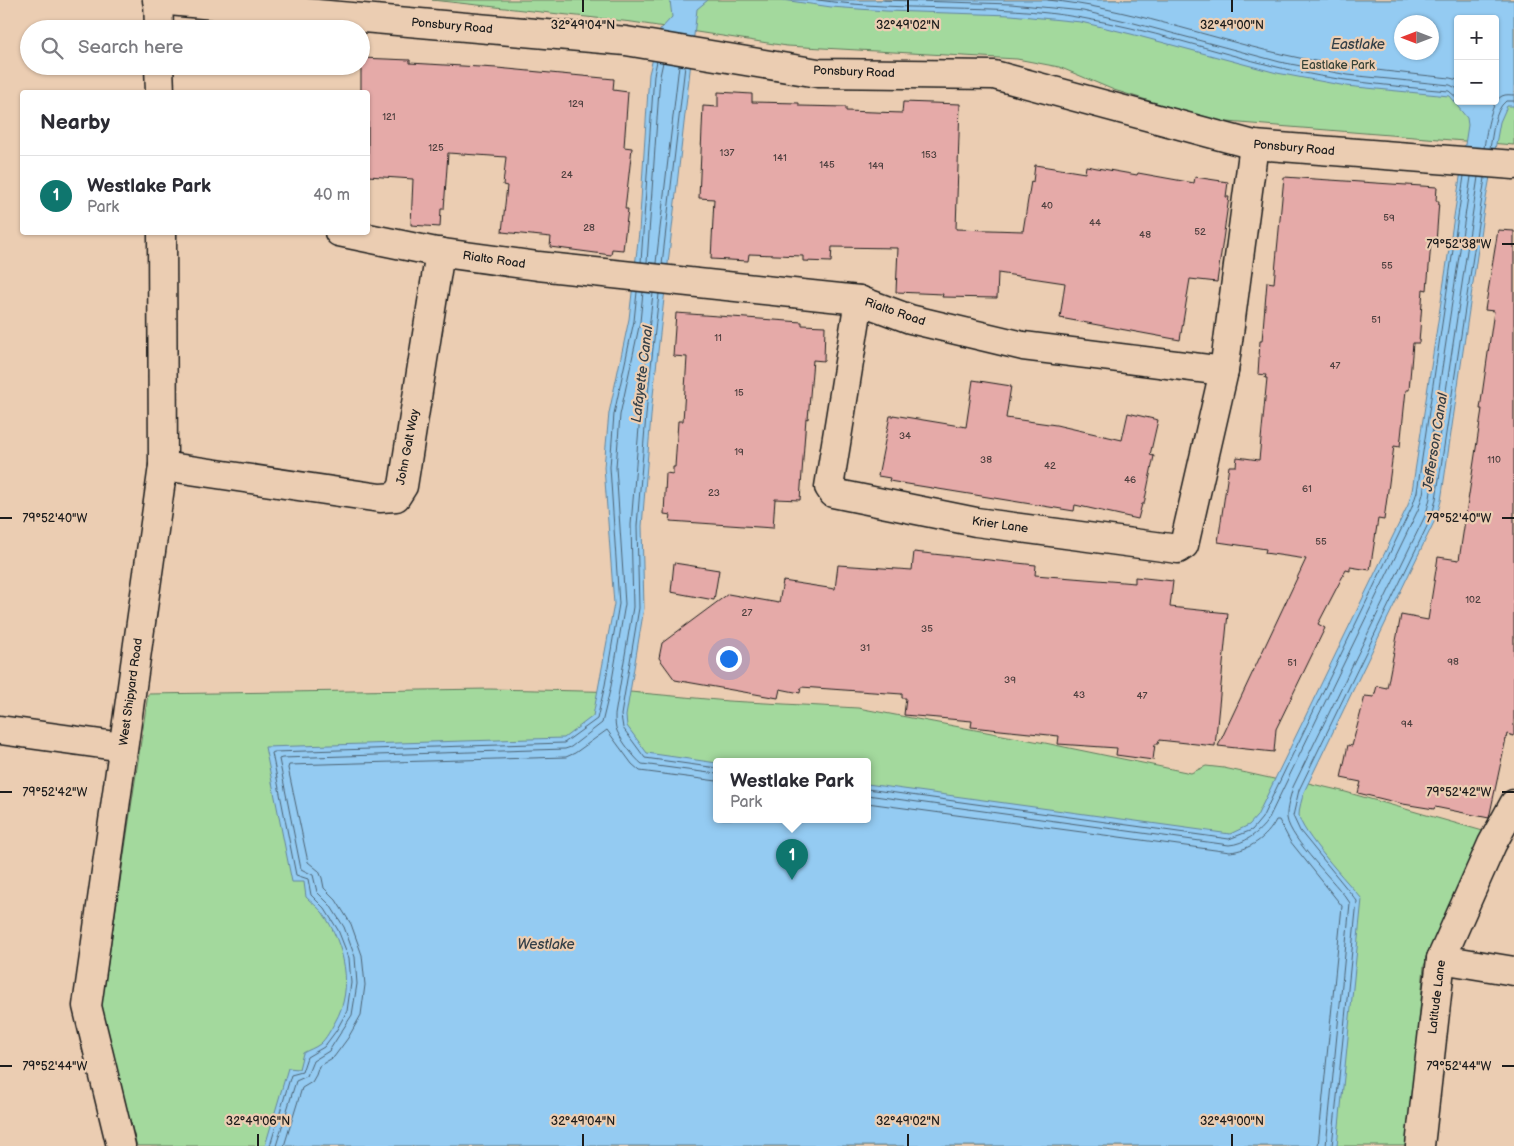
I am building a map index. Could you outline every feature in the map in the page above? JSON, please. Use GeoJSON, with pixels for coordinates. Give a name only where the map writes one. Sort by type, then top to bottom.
{"type":"FeatureCollection","features":[{"type":"Feature","properties":{"kind":"street"},"geometry":{"type":"LineString","coordinates":[[158,0],[158,20]]}},
{"type":"Feature","properties":{"kind":"street","name":"Ponsbury Road"},"geometry":{"type":"LineString","coordinates":[[158,0],[632,42],[818,73],[994,75],[1254,145],[1514,165]]}},
{"type":"Feature","properties":{"kind":"street"},"geometry":{"type":"LineString","coordinates":[[159,75],[160,90]]}},
{"type":"Feature","properties":{"kind":"street"},"geometry":{"type":"LineString","coordinates":[[1224,371],[1254,145]]}},
{"type":"Feature","properties":{"kind":"street","name":"West Shipyard Road"},"geometry":{"type":"LineString","coordinates":[[121,1146],[87,1006],[163,466],[162,235]]}},
{"type":"Feature","properties":{"kind":"street","name":"Rialto Road"},"geometry":{"type":"LineString","coordinates":[[354,235],[440,252],[604,274],[859,300],[910,319],[1023,346],[1224,371]]}},
{"type":"Feature","properties":{"kind":"street","name":"John Galt Way"},"geometry":{"type":"LineString","coordinates":[[163,466],[380,498],[396,497],[403,486],[440,252]]}},
{"type":"Feature","properties":{"kind":"street","name":"Krier Lane"},"geometry":{"type":"LineString","coordinates":[[859,300],[829,487],[833,493],[976,522],[1178,549],[1184,546],[1224,371]]}},
{"type":"Feature","properties":{"kind":"street"},"geometry":{"type":"LineString","coordinates":[[0,730],[123,747]]}},
{"type":"Feature","properties":{"kind":"street","name":"Latitude Lane"},"geometry":{"type":"LineString","coordinates":[[1420,1146],[1441,959],[1492,844],[1514,804]]}},
{"type":"Feature","properties":{"kind":"street"},"geometry":{"type":"LineString","coordinates":[[1441,959],[1514,971]]}},
{"type":"Feature","properties":{"kind":"green space","name":"Eastlake Park"},"geometry":{"type":"Polygon","coordinates":[[[432,0],[1514,0],[1514,145],[1215,121],[1114,90],[1059,67],[1017,59],[787,46],[632,22],[432,0]]]}},
{"type":"Feature","properties":{"kind":"green space","name":"Westlake"},"geometry":{"type":"Polygon","coordinates":[[[489,689],[630,692],[728,701],[858,708],[1191,773],[1206,766],[1274,779],[1308,783],[1490,833],[1439,927],[1424,966],[1408,1146],[137,1146],[102,1020],[102,1002],[148,694],[489,689]]]}},
{"type":"Feature","properties":{"kind":"water","name":"Westlake"},"geometry":{"type":"Polygon","coordinates":[[[670,0],[708,0],[697,9],[652,404],[642,526],[644,608],[626,716],[627,726],[647,753],[713,762],[713,823],[871,823],[871,785],[1230,834],[1249,825],[1257,816],[1408,505],[1412,491],[1468,125],[1467,118],[1456,105],[1499,105],[1499,15],[1454,15],[1454,102],[1449,96],[1346,86],[1277,73],[1081,22],[1011,15],[886,11],[831,7],[783,0],[1514,0],[1514,106],[1507,106],[1500,122],[1483,215],[1441,501],[1436,518],[1304,792],[1299,815],[1307,832],[1362,899],[1337,1146],[265,1146],[288,1068],[299,1069],[303,1053],[318,1045],[326,1037],[341,1009],[346,981],[337,938],[330,925],[323,913],[306,897],[304,882],[292,882],[265,747],[564,738],[593,716],[614,604],[604,467],[609,413],[629,319],[639,232],[649,74],[660,30],[672,17],[670,0]]]}},
{"type":"Feature","properties":{"kind":"building"},"geometry":{"type":"Polygon","coordinates":[[[370,58],[410,60],[410,63],[497,68],[614,79],[613,90],[628,92],[624,147],[632,148],[625,209],[628,209],[623,250],[612,249],[611,255],[550,247],[551,237],[502,232],[507,186],[503,185],[506,157],[448,153],[444,209],[441,209],[440,227],[411,225],[413,179],[370,176],[370,90],[361,90],[361,75],[370,75],[370,58]]]}},
{"type":"Feature","properties":{"kind":"building"},"geometry":{"type":"Polygon","coordinates":[[[718,92],[752,94],[752,102],[846,107],[846,111],[902,113],[903,102],[960,104],[956,229],[1023,231],[1035,165],[1085,173],[1086,166],[1194,183],[1195,177],[1228,182],[1226,197],[1229,197],[1217,282],[1190,279],[1180,340],[1060,318],[1065,283],[998,273],[997,298],[942,297],[943,294],[896,292],[898,248],[832,247],[831,262],[803,261],[803,256],[749,254],[748,261],[711,259],[714,199],[699,198],[703,106],[718,107],[718,92]]]}},
{"type":"Feature","properties":{"kind":"building"},"geometry":{"type":"Polygon","coordinates":[[[1284,177],[1437,187],[1436,201],[1439,201],[1436,243],[1431,243],[1427,290],[1423,289],[1419,343],[1413,343],[1409,390],[1406,390],[1400,447],[1394,446],[1384,520],[1378,519],[1370,570],[1350,567],[1350,571],[1346,570],[1318,624],[1325,628],[1276,729],[1274,752],[1218,746],[1306,559],[1265,553],[1266,549],[1218,542],[1229,466],[1236,466],[1237,457],[1259,460],[1267,378],[1265,378],[1266,375],[1258,374],[1260,341],[1262,341],[1267,282],[1274,283],[1284,177]]]}},
{"type":"Feature","properties":{"kind":"building"},"geometry":{"type":"Polygon","coordinates":[[[1498,230],[1514,231],[1514,736],[1507,734],[1489,818],[1435,807],[1434,809],[1403,804],[1358,793],[1361,782],[1341,778],[1348,745],[1352,746],[1365,696],[1374,697],[1377,686],[1387,688],[1401,615],[1428,620],[1438,557],[1459,560],[1482,409],[1480,409],[1494,311],[1485,310],[1498,230]]]}},
{"type":"Feature","properties":{"kind":"building"},"geometry":{"type":"Polygon","coordinates":[[[676,313],[802,322],[802,325],[825,326],[824,361],[813,360],[808,419],[806,418],[800,500],[775,499],[773,528],[670,521],[671,515],[664,514],[666,473],[673,474],[678,421],[683,421],[687,357],[673,356],[676,313]]]}},
{"type":"Feature","properties":{"kind":"building"},"geometry":{"type":"Polygon","coordinates":[[[973,380],[1011,386],[1006,418],[1056,425],[1122,440],[1128,413],[1158,420],[1150,455],[1154,456],[1144,504],[1142,504],[1138,519],[1075,505],[1074,511],[889,481],[890,478],[878,476],[890,416],[966,427],[973,380]]]}},
{"type":"Feature","properties":{"kind":"building"},"geometry":{"type":"Polygon","coordinates":[[[914,552],[1036,565],[1035,575],[1135,583],[1135,577],[1173,581],[1170,607],[1228,613],[1215,746],[1159,740],[1158,744],[1155,744],[1153,760],[1116,755],[1117,748],[1058,744],[1059,736],[971,727],[972,721],[904,715],[906,698],[902,698],[902,694],[801,687],[800,693],[780,689],[778,698],[675,680],[659,658],[662,643],[728,594],[779,603],[783,581],[835,589],[838,565],[912,570],[914,552]]]}},
{"type":"Feature","properties":{"kind":"building"},"geometry":{"type":"Polygon","coordinates":[[[674,563],[719,570],[714,600],[671,592],[674,563]]]}},
{"type":"Feature","properties":{"kind":"place","name":"Westlake Park"},"geometry":{"type":"Point","coordinates":[792,880]}},
{"type":"Feature","properties":{"kind":"water label","name":"Eastlake"},"geometry":{"type":"Point","coordinates":[1358,44]}},
{"type":"Feature","properties":{"kind":"water label","name":"Lafayette Canal"},"geometry":{"type":"Point","coordinates":[642,374]}},
{"type":"Feature","properties":{"kind":"water label","name":"Jefferson Canal"},"geometry":{"type":"Point","coordinates":[1435,442]}}]}
